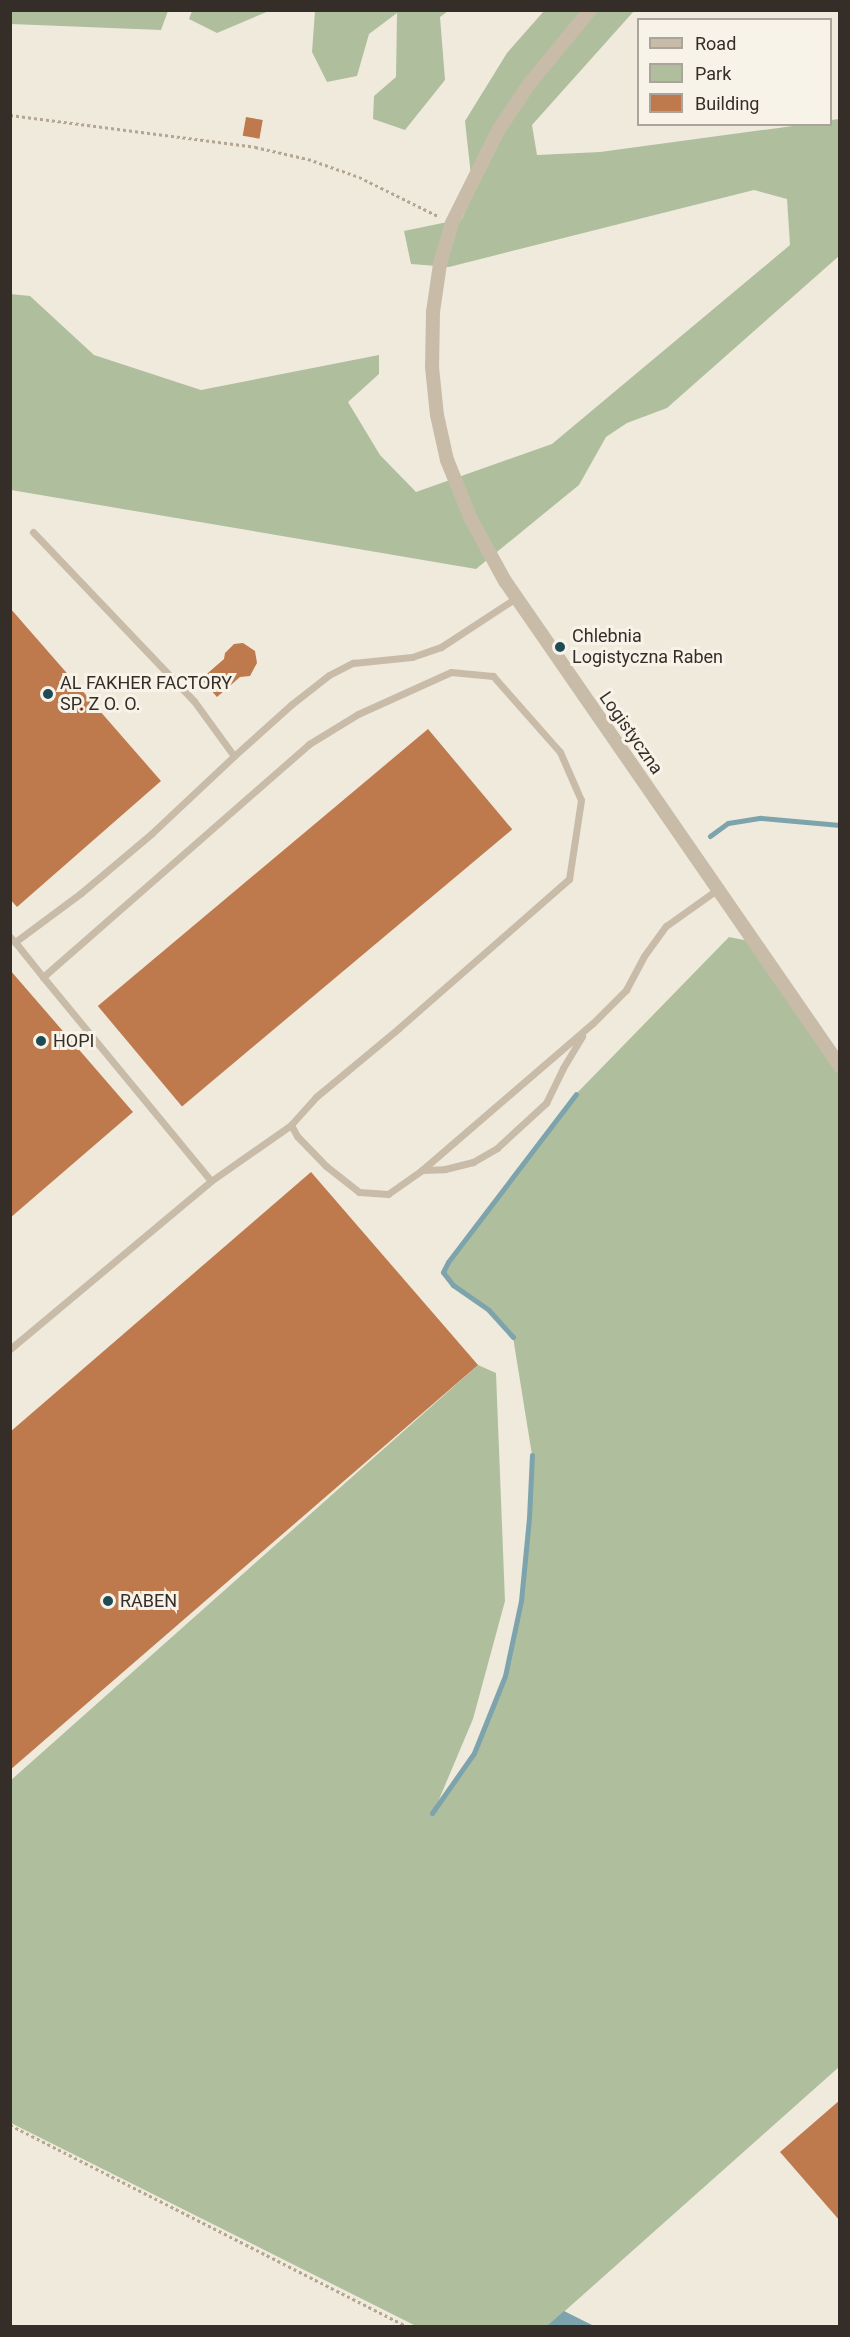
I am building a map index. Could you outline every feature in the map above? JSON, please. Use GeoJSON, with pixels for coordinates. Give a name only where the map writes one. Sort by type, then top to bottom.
{"type":"FeatureCollection","features":[{"type":"Feature","properties":{"kind":"street","name":"Logistyczna"},"geometry":{"type":"LineString","coordinates":[[590,10],[530,83],[499,129],[452,223],[440,264],[433,312],[432,367],[437,415],[447,460],[471,519],[516,598],[840,1066]]}},
{"type":"Feature","properties":{"kind":"lane"},"geometry":{"type":"LineString","coordinates":[[33,532],[194,701],[234,756]]}},
{"type":"Feature","properties":{"kind":"lane"},"geometry":{"type":"LineString","coordinates":[[211,1181],[13,939],[81,893],[152,834],[234,756],[292,704],[329,675],[353,663],[412,657],[441,646],[516,598]]}},
{"type":"Feature","properties":{"kind":"lane"},"geometry":{"type":"LineString","coordinates":[[10,1349],[211,1181],[291,1125],[316,1097],[569,879],[581,800],[560,752],[494,676],[451,672],[358,714],[309,744],[43,977]]}},
{"type":"Feature","properties":{"kind":"lane"},"geometry":{"type":"LineString","coordinates":[[291,1125],[297,1136],[326,1166],[359,1191],[388,1194],[422,1170],[593,1023],[626,990],[644,956],[666,926],[718,890]]}},
{"type":"Feature","properties":{"kind":"lane"},"geometry":{"type":"LineString","coordinates":[[422,1170],[445,1169],[473,1162],[504,1142],[546,1103],[576,1043],[593,1023]]}},
{"type":"Feature","properties":{"kind":"path"},"geometry":{"type":"LineString","coordinates":[[10,115],[255,147],[308,159],[359,177],[452,223]]}},
{"type":"Feature","properties":{"kind":"path"},"geometry":{"type":"LineString","coordinates":[[10,2125],[406,2326]]}},
{"type":"Feature","properties":{"kind":"green space"},"geometry":{"type":"Polygon","coordinates":[[[11,10],[168,11],[161,30],[11,24],[11,10]]]}},
{"type":"Feature","properties":{"kind":"green space"},"geometry":{"type":"Polygon","coordinates":[[[192,10],[269,11],[217,33],[189,19],[192,10]]]}},
{"type":"Feature","properties":{"kind":"green space"},"geometry":{"type":"Polygon","coordinates":[[[315,11],[448,11],[440,17],[445,80],[405,130],[373,119],[374,96],[396,77],[397,13],[369,34],[357,76],[327,82],[312,52],[315,11]]]}},
{"type":"Feature","properties":{"kind":"green space"},"geometry":{"type":"Polygon","coordinates":[[[544,11],[634,11],[532,125],[537,155],[600,152],[793,126],[832,126],[832,120],[839,119],[839,256],[667,408],[627,423],[606,437],[579,485],[476,569],[11,490],[10,294],[30,296],[94,355],[201,390],[379,355],[379,374],[348,402],[380,455],[416,492],[552,444],[790,245],[787,199],[754,190],[449,267],[411,264],[404,231],[462,219],[473,194],[465,121],[507,53],[544,11]]]}},
{"type":"Feature","properties":{"kind":"green space"},"geometry":{"type":"Polygon","coordinates":[[[729,937],[754,942],[839,1066],[839,2067],[548,2326],[416,2326],[11,2123],[10,1781],[478,1365],[496,1373],[505,1601],[473,1719],[435,1809],[474,1753],[505,1676],[521,1601],[532,1455],[513,1337],[489,1310],[453,1285],[443,1272],[448,1262],[576,1094],[729,937]]]}},
{"type":"Feature","properties":{"kind":"water"},"geometry":{"type":"Polygon","coordinates":[[[564,2311],[594,2326],[547,2326],[564,2311]]]}},
{"type":"Feature","properties":{"kind":"building"},"geometry":{"type":"Polygon","coordinates":[[[246,117],[263,120],[259,139],[243,136],[246,117]]]}},
{"type":"Feature","properties":{"kind":"building","name":"AL FAKHER FACTORY SP. Z O. O."},"geometry":{"type":"Polygon","coordinates":[[[10,608],[161,781],[17,907],[10,899],[10,608]]]}},
{"type":"Feature","properties":{"kind":"building"},"geometry":{"type":"Polygon","coordinates":[[[243,643],[255,651],[257,663],[250,676],[240,677],[217,697],[201,679],[224,659],[225,653],[234,644],[243,643]]]}},
{"type":"Feature","properties":{"kind":"building"},"geometry":{"type":"Polygon","coordinates":[[[428,729],[512,829],[182,1106],[98,1006],[428,729]]]}},
{"type":"Feature","properties":{"kind":"building","name":"HOPI"},"geometry":{"type":"Polygon","coordinates":[[[10,970],[133,1112],[10,1218],[10,970]]]}},
{"type":"Feature","properties":{"kind":"building","name":"RABEN"},"geometry":{"type":"Polygon","coordinates":[[[311,1172],[478,1365],[10,1770],[10,1432],[311,1172]]]}},
{"type":"Feature","properties":{"kind":"building"},"geometry":{"type":"Polygon","coordinates":[[[840,2100],[840,2221],[780,2152],[840,2100]]]}},
{"type":"Feature","properties":{"kind":"waterway"},"geometry":{"type":"LineString","coordinates":[[710,836],[728,823],[761,818],[840,825]]}},
{"type":"Feature","properties":{"kind":"waterway"},"geometry":{"type":"LineString","coordinates":[[513,1337],[489,1310],[453,1285],[443,1272],[448,1262],[576,1094]]}},
{"type":"Feature","properties":{"kind":"waterway"},"geometry":{"type":"LineString","coordinates":[[432,1813],[474,1753],[505,1676],[521,1601],[532,1455]]}},
{"type":"Feature","properties":{"kind":"place","name":"Chlebnia Logistyczna Raben"},"geometry":{"type":"Point","coordinates":[560,647]}},
{"type":"Feature","properties":{"kind":"place","name":"AL FAKHER FACTORY SP. Z O. O."},"geometry":{"type":"Point","coordinates":[48,694]}},
{"type":"Feature","properties":{"kind":"place","name":"HOPI"},"geometry":{"type":"Point","coordinates":[41,1041]}},
{"type":"Feature","properties":{"kind":"place","name":"RABEN"},"geometry":{"type":"Point","coordinates":[108,1601]}}]}
